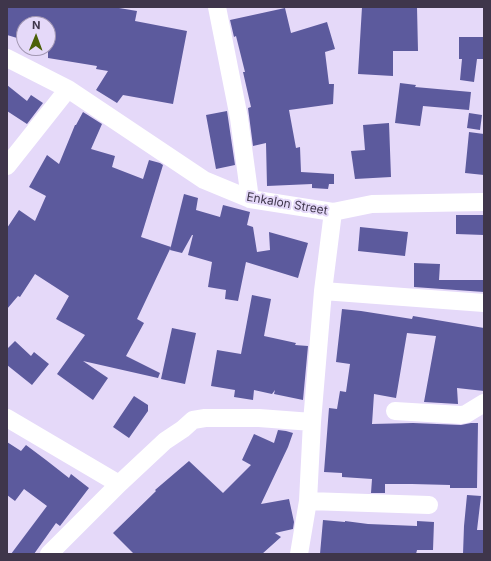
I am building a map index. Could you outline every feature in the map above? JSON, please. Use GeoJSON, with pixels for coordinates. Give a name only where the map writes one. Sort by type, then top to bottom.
{"type":"FeatureCollection","features":[{"type":"Feature","properties":{"kind":"street"},"geometry":{"type":"LineString","coordinates":[[217,7],[239,118],[250,199]]}},
{"type":"Feature","properties":{"kind":"street","name":"Enkalon Street"},"geometry":{"type":"LineString","coordinates":[[7,58],[68,89],[204,180],[250,199],[333,212],[372,204],[484,202]]}},
{"type":"Feature","properties":{"kind":"street"},"geometry":{"type":"LineString","coordinates":[[7,166],[68,89]]}},
{"type":"Feature","properties":{"kind":"street"},"geometry":{"type":"LineString","coordinates":[[299,554],[308,501],[312,422],[333,212]]}},
{"type":"Feature","properties":{"kind":"street"},"geometry":{"type":"LineString","coordinates":[[324,291],[484,303]]}},
{"type":"Feature","properties":{"kind":"street"},"geometry":{"type":"LineString","coordinates":[[395,411],[461,415],[466,414],[484,403]]}},
{"type":"Feature","properties":{"kind":"street"},"geometry":{"type":"LineString","coordinates":[[7,418],[119,484]]}},
{"type":"Feature","properties":{"kind":"street"},"geometry":{"type":"LineString","coordinates":[[49,554],[119,484],[165,441],[194,420],[205,418],[259,418],[312,422]]}},
{"type":"Feature","properties":{"kind":"street"},"geometry":{"type":"LineString","coordinates":[[308,501],[429,505]]}},
{"type":"Feature","properties":{"kind":"building"},"geometry":{"type":"Polygon","coordinates":[[[7,7],[113,7],[137,11],[135,21],[187,31],[173,104],[123,95],[117,103],[96,90],[108,71],[96,69],[97,66],[48,58],[48,56],[56,56],[56,16],[16,16],[16,38],[7,35],[7,7]]]}},
{"type":"Feature","properties":{"kind":"building"},"geometry":{"type":"Polygon","coordinates":[[[362,7],[417,7],[418,51],[393,51],[393,76],[358,74],[362,7]]]}},
{"type":"Feature","properties":{"kind":"building"},"geometry":{"type":"Polygon","coordinates":[[[285,8],[291,33],[327,22],[335,49],[325,52],[329,84],[334,84],[333,104],[289,110],[296,148],[300,147],[301,172],[334,174],[334,184],[329,184],[328,189],[312,188],[312,184],[267,186],[266,143],[253,146],[248,108],[251,107],[243,72],[245,72],[236,36],[234,37],[230,20],[285,8]]]}},
{"type":"Feature","properties":{"kind":"building"},"geometry":{"type":"Polygon","coordinates":[[[459,37],[484,37],[484,59],[477,59],[474,82],[460,80],[462,59],[459,59],[459,37]]]}},
{"type":"Feature","properties":{"kind":"building"},"geometry":{"type":"Polygon","coordinates":[[[400,83],[416,85],[415,87],[471,92],[469,110],[423,106],[420,126],[395,123],[400,83]]]}},
{"type":"Feature","properties":{"kind":"building"},"geometry":{"type":"Polygon","coordinates":[[[7,85],[27,101],[31,95],[43,103],[27,124],[7,111],[7,85]]]}},
{"type":"Feature","properties":{"kind":"building"},"geometry":{"type":"Polygon","coordinates":[[[227,111],[235,165],[216,169],[206,115],[227,111]]]}},
{"type":"Feature","properties":{"kind":"building"},"geometry":{"type":"Polygon","coordinates":[[[83,112],[102,124],[91,149],[115,156],[112,167],[143,179],[149,160],[163,165],[141,237],[171,247],[137,319],[144,323],[126,356],[160,373],[158,378],[83,361],[108,378],[93,400],[57,374],[85,335],[56,319],[69,296],[35,274],[20,297],[18,296],[7,309],[7,228],[19,210],[35,221],[46,196],[29,187],[47,155],[59,164],[75,125],[83,112]]]}},
{"type":"Feature","properties":{"kind":"building"},"geometry":{"type":"Polygon","coordinates":[[[469,113],[482,115],[480,130],[467,128],[469,113]]]}},
{"type":"Feature","properties":{"kind":"building"},"geometry":{"type":"Polygon","coordinates":[[[389,123],[391,177],[355,179],[351,151],[365,150],[363,125],[389,123]]]}},
{"type":"Feature","properties":{"kind":"building"},"geometry":{"type":"Polygon","coordinates":[[[469,132],[484,134],[484,175],[465,173],[469,132]]]}},
{"type":"Feature","properties":{"kind":"building"},"geometry":{"type":"Polygon","coordinates":[[[184,194],[198,198],[196,210],[220,217],[223,205],[250,212],[247,225],[253,227],[257,252],[270,250],[269,232],[308,243],[298,278],[246,262],[238,301],[225,299],[226,290],[208,287],[212,262],[188,255],[193,235],[182,253],[170,250],[184,194]]]}},
{"type":"Feature","properties":{"kind":"building"},"geometry":{"type":"Polygon","coordinates":[[[456,215],[484,215],[484,235],[456,234],[456,215]]]}},
{"type":"Feature","properties":{"kind":"building"},"geometry":{"type":"Polygon","coordinates":[[[360,227],[408,232],[405,256],[358,251],[360,227]]]}},
{"type":"Feature","properties":{"kind":"building"},"geometry":{"type":"Polygon","coordinates":[[[414,263],[440,264],[439,280],[484,280],[484,292],[414,287],[414,263]]]}},
{"type":"Feature","properties":{"kind":"building"},"geometry":{"type":"Polygon","coordinates":[[[252,295],[271,299],[264,336],[296,343],[295,345],[308,346],[303,400],[274,394],[275,390],[272,394],[254,390],[253,400],[234,397],[235,390],[211,386],[217,350],[241,354],[252,295]]]}},
{"type":"Feature","properties":{"kind":"building"},"geometry":{"type":"Polygon","coordinates":[[[342,309],[412,319],[413,316],[484,328],[484,391],[457,388],[458,404],[424,402],[436,336],[407,333],[396,398],[374,394],[372,424],[413,423],[461,425],[478,423],[477,488],[450,488],[450,485],[385,484],[385,493],[371,493],[372,479],[342,477],[342,473],[324,472],[329,408],[337,409],[340,391],[346,392],[350,364],[336,362],[342,309]]]}},
{"type":"Feature","properties":{"kind":"building"},"geometry":{"type":"Polygon","coordinates":[[[172,328],[196,333],[185,384],[161,379],[172,328]]]}},
{"type":"Feature","properties":{"kind":"building"},"geometry":{"type":"Polygon","coordinates":[[[15,341],[31,356],[34,352],[49,364],[32,385],[7,365],[7,349],[15,341]]]}},
{"type":"Feature","properties":{"kind":"building"},"geometry":{"type":"Polygon","coordinates":[[[134,396],[148,405],[148,411],[129,438],[113,427],[134,396]]]}},
{"type":"Feature","properties":{"kind":"building"},"geometry":{"type":"Polygon","coordinates":[[[278,430],[293,433],[261,504],[289,499],[294,522],[293,529],[275,533],[281,537],[262,554],[134,554],[113,533],[156,491],[155,490],[189,461],[223,493],[251,465],[242,460],[254,434],[274,443],[278,430]]]}},
{"type":"Feature","properties":{"kind":"building"},"geometry":{"type":"Polygon","coordinates":[[[7,442],[21,451],[26,445],[69,478],[71,474],[89,488],[60,526],[56,523],[34,554],[11,554],[47,506],[24,489],[15,501],[7,495],[7,442]]]}},
{"type":"Feature","properties":{"kind":"building"},"geometry":{"type":"Polygon","coordinates":[[[467,495],[481,496],[477,530],[484,530],[484,554],[463,554],[467,495]]]}},
{"type":"Feature","properties":{"kind":"building"},"geometry":{"type":"Polygon","coordinates":[[[323,520],[417,526],[417,521],[434,522],[433,550],[417,550],[416,554],[320,554],[323,520]]]}}]}
